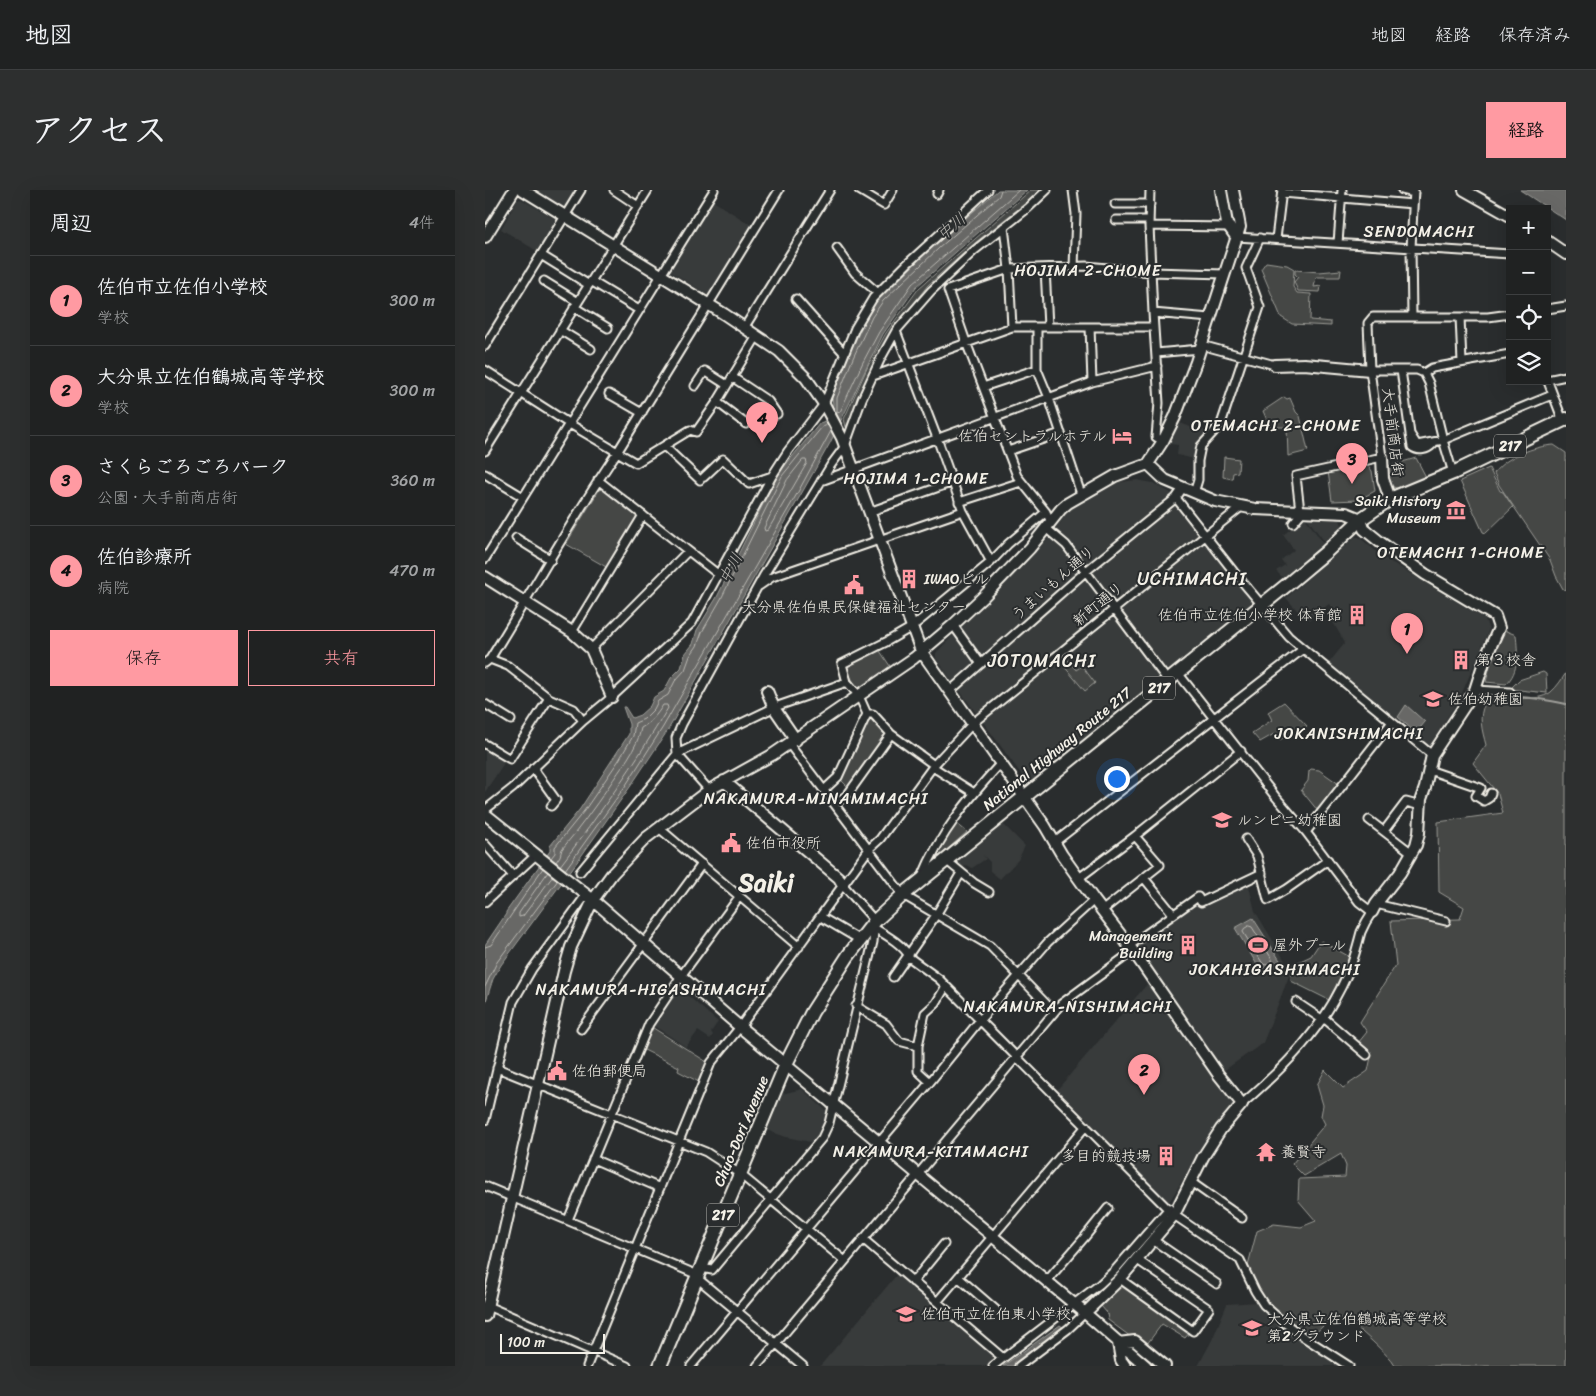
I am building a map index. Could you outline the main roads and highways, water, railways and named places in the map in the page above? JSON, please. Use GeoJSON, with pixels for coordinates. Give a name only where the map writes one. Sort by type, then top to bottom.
{"type":"FeatureCollection","features":[{"type":"Feature","properties":{"kind":"highway","name":"National Highway Route 217"},"geometry":{"type":"LineString","coordinates":[[874,924],[920,880],[1262,605],[1325,553],[1361,519],[1390,499],[1453,473],[1564,420]]}},
{"type":"Feature","properties":{"kind":"highway","name":"Chuo-Dori Avenue"},"geometry":{"type":"LineString","coordinates":[[661,1366],[786,1064],[812,1012],[848,956],[874,924]]}},
{"type":"Feature","properties":{"kind":"water"},"geometry":{"type":"Polygon","coordinates":[[[998,190],[1027,190],[916,287],[883,334],[830,443],[668,730],[577,862],[501,965],[493,979],[485,1004],[485,945],[550,851],[550,846],[580,809],[629,734],[629,724],[623,707],[625,707],[632,718],[640,715],[650,706],[654,697],[664,691],[671,678],[681,668],[685,654],[693,644],[697,630],[717,597],[778,474],[820,423],[825,421],[833,404],[832,398],[848,356],[868,314],[879,298],[935,245],[998,190]]]}},
{"type":"Feature","properties":{"kind":"water"},"geometry":{"type":"Polygon","coordinates":[[[1520,190],[1566,190],[1566,220],[1551,210],[1551,205],[1543,205],[1520,190]]]}},
{"type":"Feature","properties":{"kind":"water"},"geometry":{"type":"Polygon","coordinates":[[[1406,705],[1425,722],[1416,733],[1398,717],[1406,705]]]}},
{"type":"Feature","properties":{"kind":"water","name":"屋外プール"},"geometry":{"type":"Polygon","coordinates":[[[1253,918],[1281,962],[1262,973],[1235,928],[1253,918]]]}},
{"type":"Feature","properties":{"kind":"water"},"geometry":{"type":"Polygon","coordinates":[[[1060,1325],[1064,1328],[1014,1366],[1003,1366],[1060,1325]]]}},
{"type":"Feature","properties":{"kind":"waterway"},"geometry":{"type":"LineString","coordinates":[[1478,701],[1522,697],[1566,704]]}},
{"type":"Feature","properties":{"kind":"place","name":"佐伯セントラルホテル"},"geometry":{"type":"Point","coordinates":[1122,436]}},
{"type":"Feature","properties":{"kind":"place","name":"佐伯診療所"},"geometry":{"type":"Point","coordinates":[762,443]}},
{"type":"Feature","properties":{"kind":"place","name":"さくらごろごろパーク"},"geometry":{"type":"Point","coordinates":[1352,484]}},
{"type":"Feature","properties":{"kind":"place","name":"Saiki History Museum"},"geometry":{"type":"Point","coordinates":[1456,510]}},
{"type":"Feature","properties":{"kind":"place","name":"IWAOビル"},"geometry":{"type":"Point","coordinates":[909,579]}},
{"type":"Feature","properties":{"kind":"place","name":"大分県佐伯県民保健福祉センター"},"geometry":{"type":"Point","coordinates":[854,585]}},
{"type":"Feature","properties":{"kind":"place","name":"佐伯市立佐伯小学校 体育館"},"geometry":{"type":"Point","coordinates":[1357,615]}},
{"type":"Feature","properties":{"kind":"place","name":"佐伯市立佐伯小学校"},"geometry":{"type":"Point","coordinates":[1407,654]}},
{"type":"Feature","properties":{"kind":"place","name":"第３校舎"},"geometry":{"type":"Point","coordinates":[1461,660]}},
{"type":"Feature","properties":{"kind":"place","name":"佐伯幼稚園"},"geometry":{"type":"Point","coordinates":[1433,699]}},
{"type":"Feature","properties":{"kind":"place","name":"ルンビニ幼稚園"},"geometry":{"type":"Point","coordinates":[1222,820]}},
{"type":"Feature","properties":{"kind":"place","name":"佐伯市役所"},"geometry":{"type":"Point","coordinates":[731,843]}},
{"type":"Feature","properties":{"kind":"place","name":"Management Building"},"geometry":{"type":"Point","coordinates":[1188,945]}},
{"type":"Feature","properties":{"kind":"place","name":"屋外プール"},"geometry":{"type":"Point","coordinates":[1258,945]}},
{"type":"Feature","properties":{"kind":"place","name":"佐伯郵便局"},"geometry":{"type":"Point","coordinates":[557,1071]}},
{"type":"Feature","properties":{"kind":"place","name":"大分県立佐伯鶴城高等学校"},"geometry":{"type":"Point","coordinates":[1144,1095]}},
{"type":"Feature","properties":{"kind":"place","name":"養賢寺"},"geometry":{"type":"Point","coordinates":[1266,1152]}},
{"type":"Feature","properties":{"kind":"place","name":"多目的競技場"},"geometry":{"type":"Point","coordinates":[1166,1156]}},
{"type":"Feature","properties":{"kind":"place","name":"佐伯市立佐伯東小学校"},"geometry":{"type":"Point","coordinates":[906,1314]}},
{"type":"Feature","properties":{"kind":"place","name":"大分県立佐伯鶴城高等学校 第2グラウンド"},"geometry":{"type":"Point","coordinates":[1252,1328]}},
{"type":"Feature","properties":{"kind":"district","name":"SENDOMACHI"},"geometry":{"type":"Point","coordinates":[1419,231]}},
{"type":"Feature","properties":{"kind":"district","name":"HOJIMA 2-CHOME"},"geometry":{"type":"Point","coordinates":[1088,270]}},
{"type":"Feature","properties":{"kind":"district","name":"OTEMACHI 2-CHOME"},"geometry":{"type":"Point","coordinates":[1276,425]}},
{"type":"Feature","properties":{"kind":"district","name":"HOJIMA 1-CHOME"},"geometry":{"type":"Point","coordinates":[916,478]}},
{"type":"Feature","properties":{"kind":"district","name":"OTEMACHI 1-CHOME"},"geometry":{"type":"Point","coordinates":[1461,552]}},
{"type":"Feature","properties":{"kind":"district","name":"UCHIMACHI"},"geometry":{"type":"Point","coordinates":[1192,579]}},
{"type":"Feature","properties":{"kind":"district","name":"JOTOMACHI"},"geometry":{"type":"Point","coordinates":[1042,661]}},
{"type":"Feature","properties":{"kind":"district","name":"JOKANISHIMACHI"},"geometry":{"type":"Point","coordinates":[1349,733]}},
{"type":"Feature","properties":{"kind":"district","name":"NAKAMURA-MINAMIMACHI"},"geometry":{"type":"Point","coordinates":[816,798]}},
{"type":"Feature","properties":{"kind":"district","name":"Saiki"},"geometry":{"type":"Point","coordinates":[766,882]}},
{"type":"Feature","properties":{"kind":"district","name":"JOKAHIGASHIMACHI"},"geometry":{"type":"Point","coordinates":[1275,969]}},
{"type":"Feature","properties":{"kind":"district","name":"NAKAMURA-HIGASHIMACHI"},"geometry":{"type":"Point","coordinates":[651,989]}},
{"type":"Feature","properties":{"kind":"district","name":"NAKAMURA-NISHIMACHI"},"geometry":{"type":"Point","coordinates":[1068,1006]}},
{"type":"Feature","properties":{"kind":"district","name":"NAKAMURA-KITAMACHI"},"geometry":{"type":"Point","coordinates":[931,1151]}},
{"type":"Feature","properties":{"kind":"water label","name":"中川"},"geometry":{"type":"Point","coordinates":[951,226]}},
{"type":"Feature","properties":{"kind":"water label","name":"中川"},"geometry":{"type":"Point","coordinates":[730,568]}}]}
